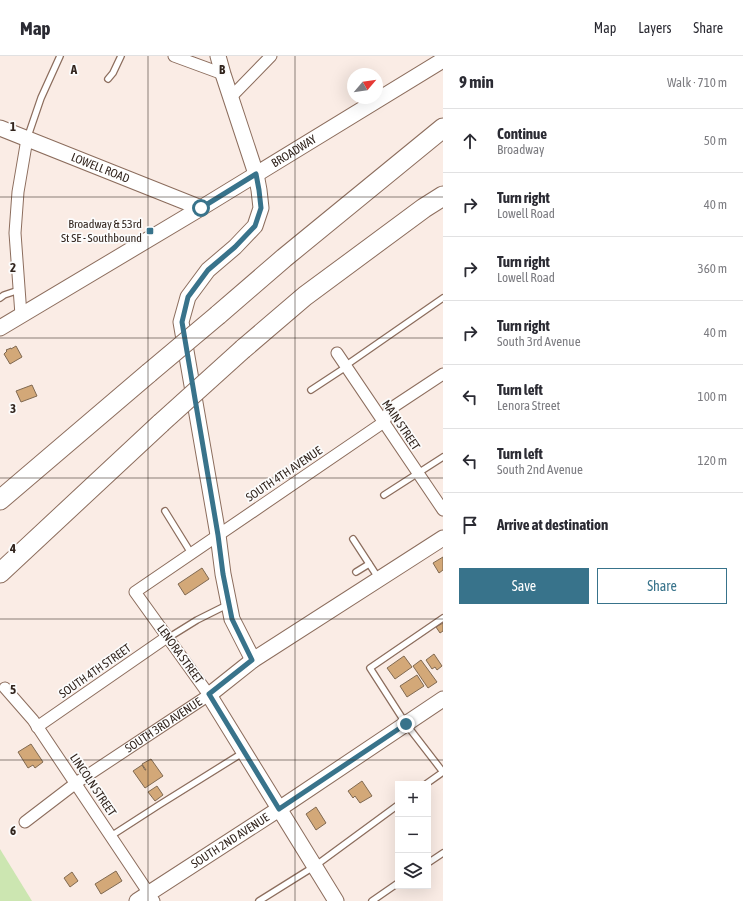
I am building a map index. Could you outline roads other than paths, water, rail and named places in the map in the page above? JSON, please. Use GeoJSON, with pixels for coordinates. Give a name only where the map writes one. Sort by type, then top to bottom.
{"type":"FeatureCollection","features":[{"type":"Feature","properties":{"kind":"highway"},"geometry":{"type":"LineString","coordinates":[[0,500],[308,239],[443,128]]}},
{"type":"Feature","properties":{"kind":"highway"},"geometry":{"type":"LineString","coordinates":[[0,573],[161,423],[304,296],[424,208],[443,196]]}},
{"type":"Feature","properties":{"kind":"street"},"geometry":{"type":"LineString","coordinates":[[174,56],[223,74]]}},
{"type":"Feature","properties":{"kind":"street"},"geometry":{"type":"LineString","coordinates":[[218,56],[256,174],[261,208],[255,226],[235,247],[208,270],[188,297],[182,322],[218,535],[223,574],[232,619],[252,660]]}},
{"type":"Feature","properties":{"kind":"street"},"geometry":{"type":"LineString","coordinates":[[230,97],[272,56]]}},
{"type":"Feature","properties":{"kind":"street","name":"BROADWAY"},"geometry":{"type":"LineString","coordinates":[[0,328],[201,208],[443,60]]}},
{"type":"Feature","properties":{"kind":"street","name":"LOWELL ROAD"},"geometry":{"type":"LineString","coordinates":[[0,128],[201,208]]}},
{"type":"Feature","properties":{"kind":"street"},"geometry":{"type":"LineString","coordinates":[[21,315],[15,233],[18,192],[27,139]]}},
{"type":"Feature","properties":{"kind":"street","name":"MAIN STREET"},"geometry":{"type":"LineString","coordinates":[[337,353],[443,510]]}},
{"type":"Feature","properties":{"kind":"street","name":"SOUTH 4TH AVENUE"},"geometry":{"type":"LineString","coordinates":[[134,592],[384,422],[390,409],[443,374]]}},
{"type":"Feature","properties":{"kind":"street","name":"SOUTH 3RD AVENUE"},"geometry":{"type":"LineString","coordinates":[[25,822],[76,783],[209,694],[252,660],[443,538]]}},
{"type":"Feature","properties":{"kind":"street","name":"LENORA STREET"},"geometry":{"type":"LineString","coordinates":[[134,592],[209,694],[336,901]]}},
{"type":"Feature","properties":{"kind":"street","name":"SOUTH 4TH STREET"},"geometry":{"type":"LineString","coordinates":[[38,727],[167,637]]}},
{"type":"Feature","properties":{"kind":"street","name":"LINCOLN STREET"},"geometry":{"type":"LineString","coordinates":[[5,688],[33,720],[76,783],[111,836],[147,898]]}},
{"type":"Feature","properties":{"kind":"street","name":"SOUTH 2ND AVENUE"},"geometry":{"type":"LineString","coordinates":[[147,898],[443,699]]}},
{"type":"Feature","properties":{"kind":"lane"},"geometry":{"type":"LineString","coordinates":[[27,139],[41,98],[60,56]]}},
{"type":"Feature","properties":{"kind":"lane"},"geometry":{"type":"LineString","coordinates":[[108,79],[122,56]]}},
{"type":"Feature","properties":{"kind":"lane"},"geometry":{"type":"LineString","coordinates":[[0,298],[4,295],[19,290]]}},
{"type":"Feature","properties":{"kind":"lane"},"geometry":{"type":"LineString","coordinates":[[311,390],[443,298]]}},
{"type":"Feature","properties":{"kind":"lane"},"geometry":{"type":"LineString","coordinates":[[384,495],[443,457]]}},
{"type":"Feature","properties":{"kind":"lane"},"geometry":{"type":"LineString","coordinates":[[165,511],[191,553]]}},
{"type":"Feature","properties":{"kind":"lane"},"geometry":{"type":"LineString","coordinates":[[353,539],[379,579]]}},
{"type":"Feature","properties":{"kind":"lane"},"geometry":{"type":"LineString","coordinates":[[356,572],[369,564]]}},
{"type":"Feature","properties":{"kind":"lane"},"geometry":{"type":"LineString","coordinates":[[167,637],[229,604]]}},
{"type":"Feature","properties":{"kind":"lane"},"geometry":{"type":"LineString","coordinates":[[430,781],[443,772],[406,724],[370,668],[443,618]]}},
{"type":"Feature","properties":{"kind":"lane"},"geometry":{"type":"LineString","coordinates":[[111,836],[244,752]]}},
{"type":"Feature","properties":{"kind":"lane"},"geometry":{"type":"LineString","coordinates":[[259,901],[315,866],[395,807]]}},
{"type":"Feature","properties":{"kind":"lane"},"geometry":{"type":"LineString","coordinates":[[431,861],[443,853]]}},
{"type":"Feature","properties":{"kind":"lane"},"geometry":{"type":"LineString","coordinates":[[372,901],[395,885]]}},
{"type":"Feature","properties":{"kind":"place","name":"Broadway & 53rd St SE - Southbound"},"geometry":{"type":"Point","coordinates":[150,231]}}]}
